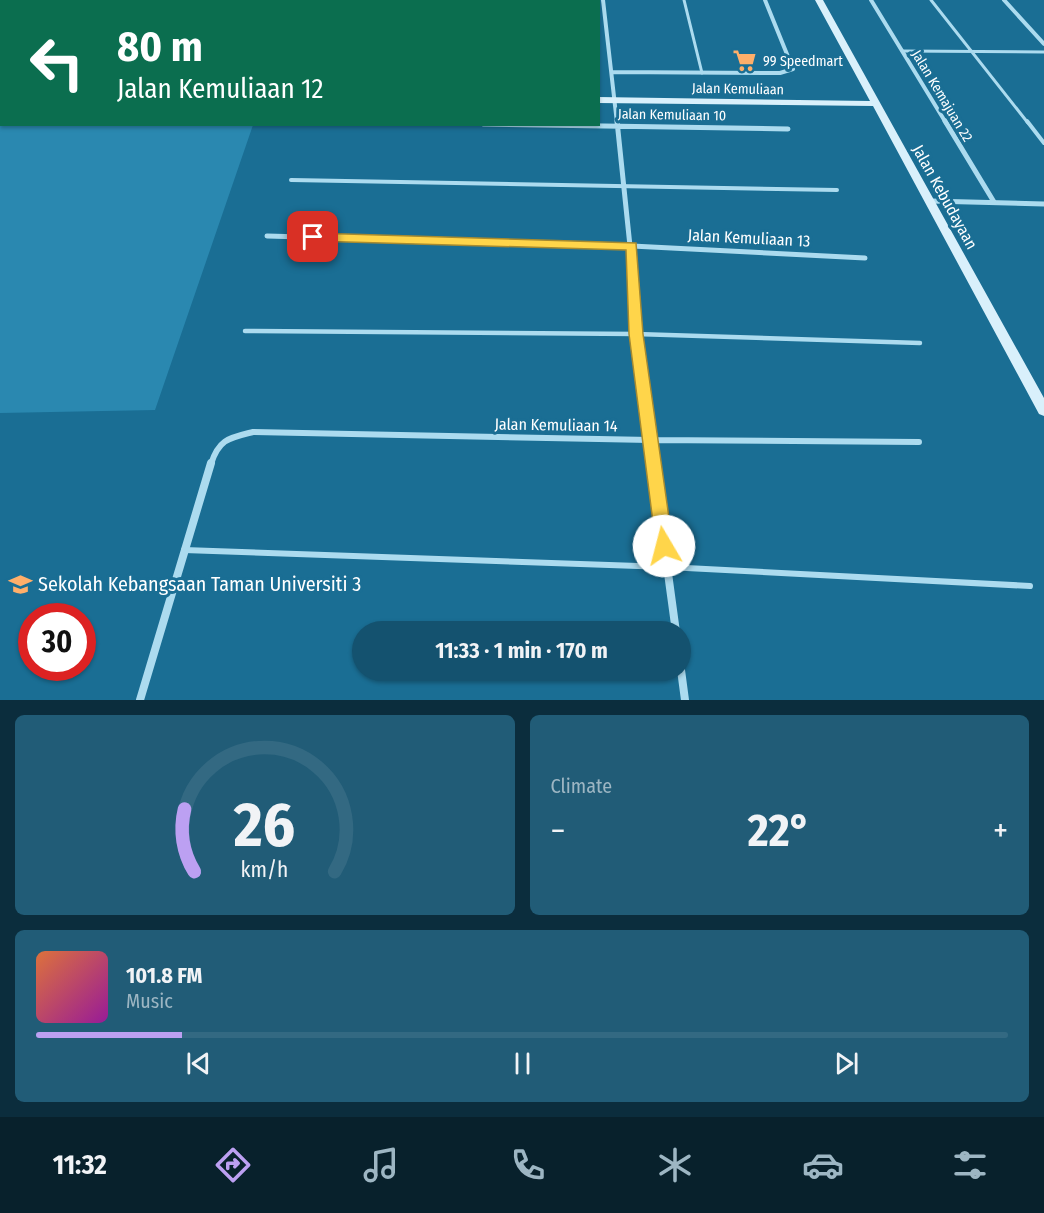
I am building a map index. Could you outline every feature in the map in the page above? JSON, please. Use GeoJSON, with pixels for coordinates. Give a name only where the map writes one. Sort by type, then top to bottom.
{"type":"FeatureCollection","features":[{"type":"Feature","properties":{"kind":"street"},"geometry":{"type":"LineString","coordinates":[[603,0],[616,126],[632,246],[636,334],[674,621]]}},
{"type":"Feature","properties":{"kind":"street"},"geometry":{"type":"LineString","coordinates":[[612,72],[780,73],[793,69],[765,0]]}},
{"type":"Feature","properties":{"kind":"street","name":"Jalan Kebudayaan"},"geometry":{"type":"LineString","coordinates":[[819,0],[1044,410]]}},
{"type":"Feature","properties":{"kind":"street","name":"Jalan Kemajuan 22"},"geometry":{"type":"LineString","coordinates":[[871,0],[994,202]]}},
{"type":"Feature","properties":{"kind":"street"},"geometry":{"type":"LineString","coordinates":[[1004,0],[1044,44]]}},
{"type":"Feature","properties":{"kind":"street","name":"Jalan Kemuliaan"},"geometry":{"type":"LineString","coordinates":[[600,100],[877,104]]}},
{"type":"Feature","properties":{"kind":"street","name":"Jalan Kemuliaan 10"},"geometry":{"type":"LineString","coordinates":[[600,126],[788,129]]}},
{"type":"Feature","properties":{"kind":"street"},"geometry":{"type":"LineString","coordinates":[[931,201],[1044,204]]}},
{"type":"Feature","properties":{"kind":"street","name":"Jalan Kemuliaan 13"},"geometry":{"type":"LineString","coordinates":[[267,236],[632,246],[865,258]]}},
{"type":"Feature","properties":{"kind":"street","name":"Jalan Kemuliaan 14"},"geometry":{"type":"LineString","coordinates":[[184,550],[216,448],[229,438],[253,432],[650,440],[919,442]]}},
{"type":"Feature","properties":{"kind":"street"},"geometry":{"type":"LineString","coordinates":[[140,700],[184,550]]}},
{"type":"Feature","properties":{"kind":"street"},"geometry":{"type":"LineString","coordinates":[[682,681],[685,700]]}},
{"type":"Feature","properties":{"kind":"lane"},"geometry":{"type":"LineString","coordinates":[[684,0],[702,73]]}},
{"type":"Feature","properties":{"kind":"lane"},"geometry":{"type":"LineString","coordinates":[[931,0],[1044,143]]}},
{"type":"Feature","properties":{"kind":"lane"},"geometry":{"type":"LineString","coordinates":[[902,51],[1044,52]]}},
{"type":"Feature","properties":{"kind":"lane"},"geometry":{"type":"LineString","coordinates":[[291,180],[837,190]]}},
{"type":"Feature","properties":{"kind":"lane"},"geometry":{"type":"LineString","coordinates":[[245,331],[636,334],[920,343]]}},
{"type":"Feature","properties":{"kind":"lane"},"geometry":{"type":"LineString","coordinates":[[184,550],[667,567],[1030,586]]}},
{"type":"Feature","properties":{"kind":"shaded area"},"geometry":{"type":"Polygon","coordinates":[[[0,126],[253,126],[155,410],[0,413],[0,126]]]}},
{"type":"Feature","properties":{"kind":"place","name":"99 Speedmart"},"geometry":{"type":"Point","coordinates":[745,61]}},
{"type":"Feature","properties":{"kind":"place","name":"Sekolah Kebangsaan Taman Universiti 3"},"geometry":{"type":"Point","coordinates":[20,584]}},
{"type":"Feature","properties":{"kind":"route"},"geometry":{"type":"LineString","coordinates":[[313,237],[632,246],[636,334],[664,546]]}}]}
